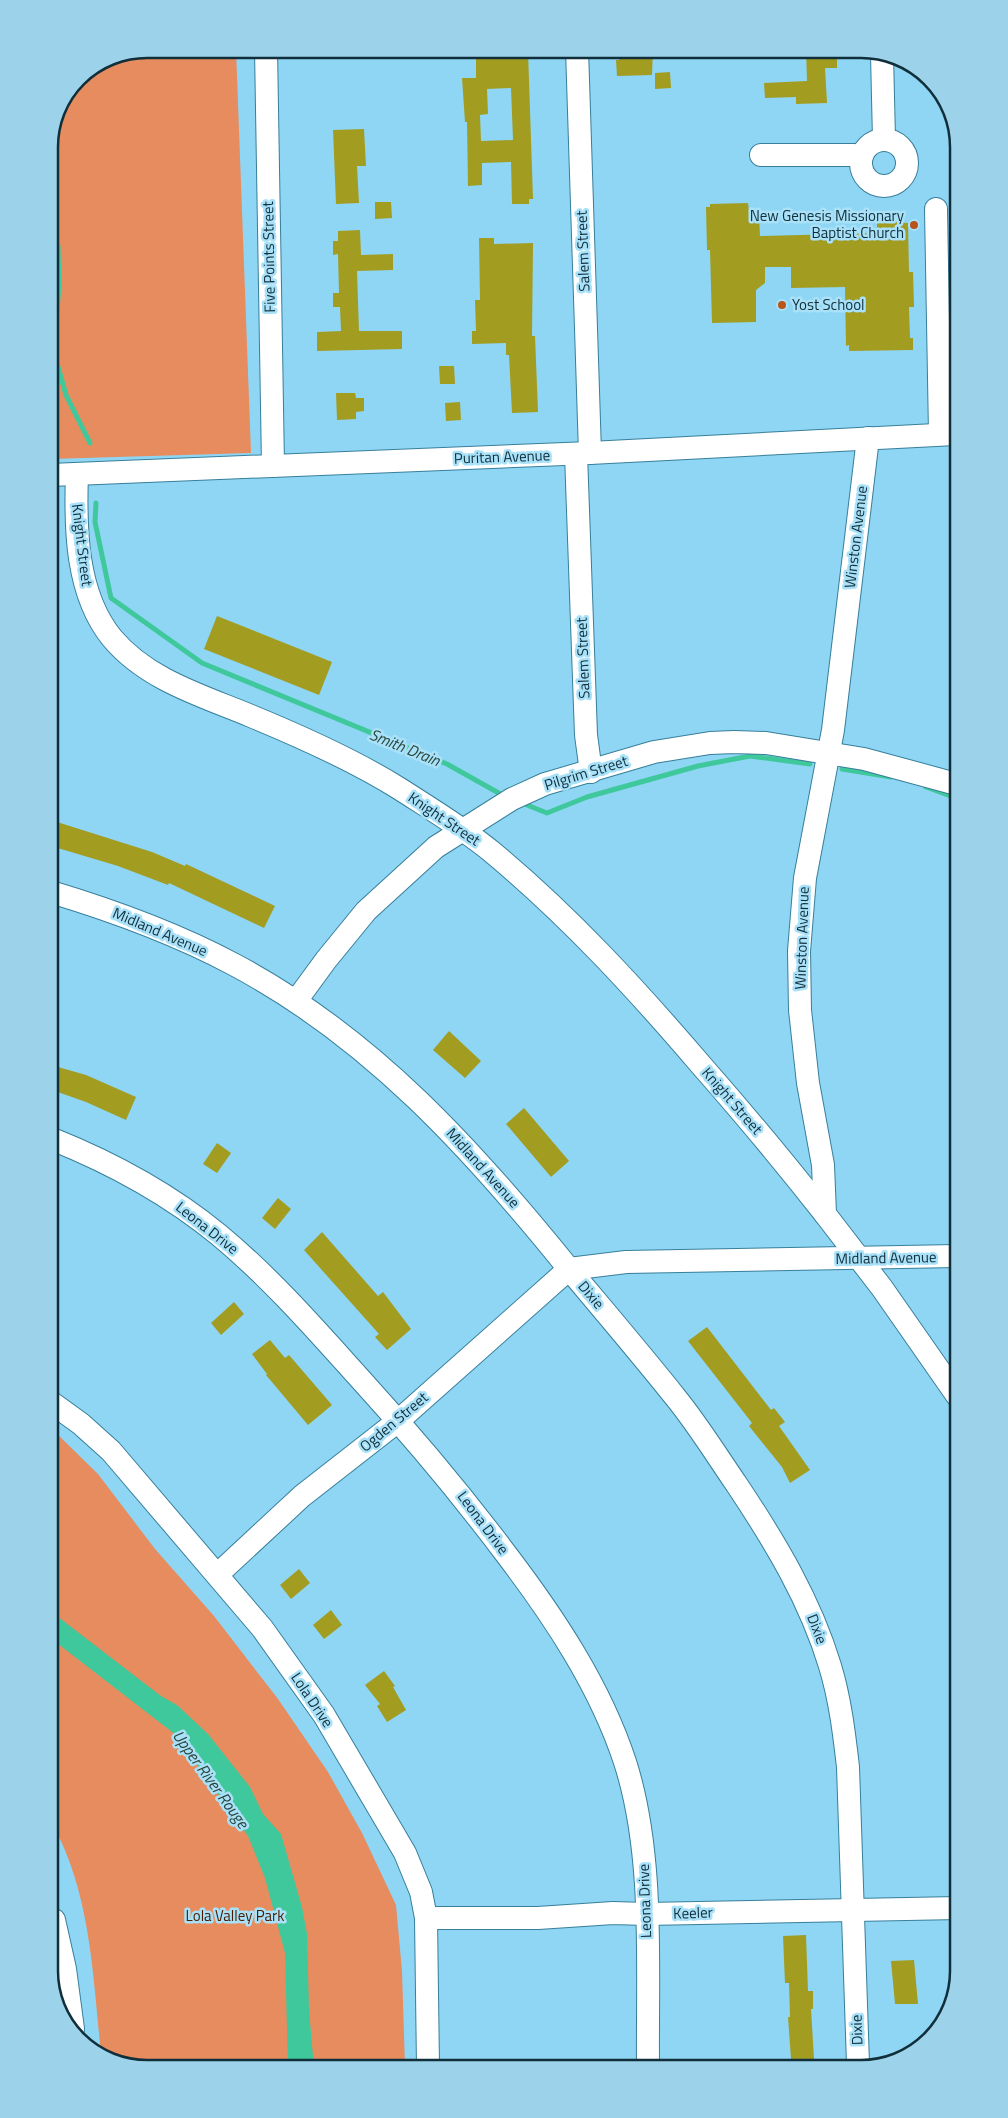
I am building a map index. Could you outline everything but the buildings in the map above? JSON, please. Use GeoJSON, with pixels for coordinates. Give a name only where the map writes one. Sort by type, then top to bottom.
{"type":"FeatureCollection","features":[{"type":"Feature","properties":{"kind":"street","name":"Five Points Street"},"geometry":{"type":"LineString","coordinates":[[266,58],[273,466]]}},
{"type":"Feature","properties":{"kind":"street","name":"Salem Street"},"geometry":{"type":"LineString","coordinates":[[577,58],[586,726],[591,772]]}},
{"type":"Feature","properties":{"kind":"street"},"geometry":{"type":"LineString","coordinates":[[882,60],[884,140]]}},
{"type":"Feature","properties":{"kind":"street"},"geometry":{"type":"LineString","coordinates":[[884,140],[899,145],[907,158],[907,166],[900,180],[885,186],[870,182],[862,168],[861,160],[867,148],[878,141],[884,140]]}},
{"type":"Feature","properties":{"kind":"street"},"geometry":{"type":"LineString","coordinates":[[761,155],[854,155],[861,160]]}},
{"type":"Feature","properties":{"kind":"street"},"geometry":{"type":"LineString","coordinates":[[936,208],[947,434]]}},
{"type":"Feature","properties":{"kind":"street","name":"Puritan Avenue"},"geometry":{"type":"LineString","coordinates":[[58,475],[583,453],[947,434]]}},
{"type":"Feature","properties":{"kind":"street","name":"Winston Avenue"},"geometry":{"type":"LineString","coordinates":[[825,1214],[823,1165],[808,1083],[800,1010],[799,951],[805,878],[829,753],[868,438]]}},
{"type":"Feature","properties":{"kind":"street","name":"Knight Street"},"geometry":{"type":"LineString","coordinates":[[77,474],[77,529],[87,590],[100,621],[123,650],[146,668],[166,680],[284,730],[364,768],[463,830],[490,851],[557,910],[624,976],[781,1157],[825,1214]]}},
{"type":"Feature","properties":{"kind":"street","name":"Pilgrim Street"},"geometry":{"type":"LineString","coordinates":[[296,1001],[366,911],[436,847],[522,794],[545,784],[654,752],[710,743],[766,744],[829,753],[912,771],[951,783]]}},
{"type":"Feature","properties":{"kind":"street","name":"Midland Avenue"},"geometry":{"type":"LineString","coordinates":[[58,894],[114,912],[175,936],[233,964],[296,1001],[370,1056],[438,1118],[481,1164],[569,1269],[626,1262],[951,1256]]}},
{"type":"Feature","properties":{"kind":"street","name":"Leona Drive"},"geometry":{"type":"LineString","coordinates":[[58,1142],[126,1173],[164,1195],[218,1234],[277,1288],[398,1421],[463,1497],[535,1592],[582,1667],[613,1732],[632,1788],[643,1848],[648,2060]]}},
{"type":"Feature","properties":{"kind":"street"},"geometry":{"type":"LineString","coordinates":[[825,1214],[859,1258],[951,1387]]}},
{"type":"Feature","properties":{"kind":"street","name":"Ogden Street"},"geometry":{"type":"LineString","coordinates":[[218,1574],[302,1496],[398,1421],[569,1269]]}},
{"type":"Feature","properties":{"kind":"street","name":"Dixie"},"geometry":{"type":"LineString","coordinates":[[569,1269],[677,1399],[761,1521],[808,1605],[830,1667],[843,1721],[848,1767],[858,2060]]}},
{"type":"Feature","properties":{"kind":"street","name":"Lola Drive"},"geometry":{"type":"LineString","coordinates":[[58,1407],[81,1424],[111,1452],[218,1574],[262,1628],[324,1714],[405,1853],[421,1892],[426,1918],[428,2060]]}},
{"type":"Feature","properties":{"kind":"street","name":"Keeler"},"geometry":{"type":"LineString","coordinates":[[426,1918],[538,1918],[613,1913],[951,1908]]}},
{"type":"Feature","properties":{"kind":"street"},"geometry":{"type":"LineString","coordinates":[[58,1938],[65,1969],[72,2019]]}},
{"type":"Feature","properties":{"kind":"green space"},"geometry":{"type":"Polygon","coordinates":[[[135,58],[236,58],[251,453],[58,459],[58,135],[64,113],[76,92],[92,76],[113,64],[135,58]]]}},
{"type":"Feature","properties":{"kind":"green space","name":"Lola Valley Park"},"geometry":{"type":"Polygon","coordinates":[[[58,1435],[98,1474],[155,1549],[214,1616],[278,1699],[328,1772],[362,1833],[396,1905],[402,1971],[405,2060],[135,2060],[102,2049],[83,1909],[66,1853],[58,1836],[58,1435]]]}},
{"type":"Feature","properties":{"kind":"water","name":"Upper River Rouge"},"geometry":{"type":"Polygon","coordinates":[[[58,1617],[161,1696],[177,1705],[208,1734],[250,1787],[263,1814],[281,1834],[302,1907],[307,1934],[309,2010],[313,2060],[288,2060],[285,1953],[265,1878],[248,1836],[176,1735],[58,1644],[58,1617]]]}},
{"type":"Feature","properties":{"kind":"waterway","name":"Smith Drain"},"geometry":{"type":"LineString","coordinates":[[58,246],[58,298]]}},
{"type":"Feature","properties":{"kind":"waterway","name":"Smith Drain"},"geometry":{"type":"LineString","coordinates":[[58,367],[66,395],[90,443]]}},
{"type":"Feature","properties":{"kind":"waterway","name":"Smith Drain"},"geometry":{"type":"LineString","coordinates":[[96,503],[95,522],[111,598],[202,663],[447,764],[504,796]]}},
{"type":"Feature","properties":{"kind":"waterway","name":"Smith Drain"},"geometry":{"type":"LineString","coordinates":[[522,803],[547,813],[587,797],[698,766],[750,756],[810,764]]}},
{"type":"Feature","properties":{"kind":"waterway","name":"Smith Drain"},"geometry":{"type":"LineString","coordinates":[[842,769],[891,777]]}},
{"type":"Feature","properties":{"kind":"waterway","name":"Smith Drain"},"geometry":{"type":"LineString","coordinates":[[926,787],[951,796]]}},
{"type":"Feature","properties":{"kind":"place","name":"New Genesis Missionary Baptist Church"},"geometry":{"type":"Point","coordinates":[914,225]}},
{"type":"Feature","properties":{"kind":"place","name":"Yost School"},"geometry":{"type":"Point","coordinates":[782,305]}}]}
